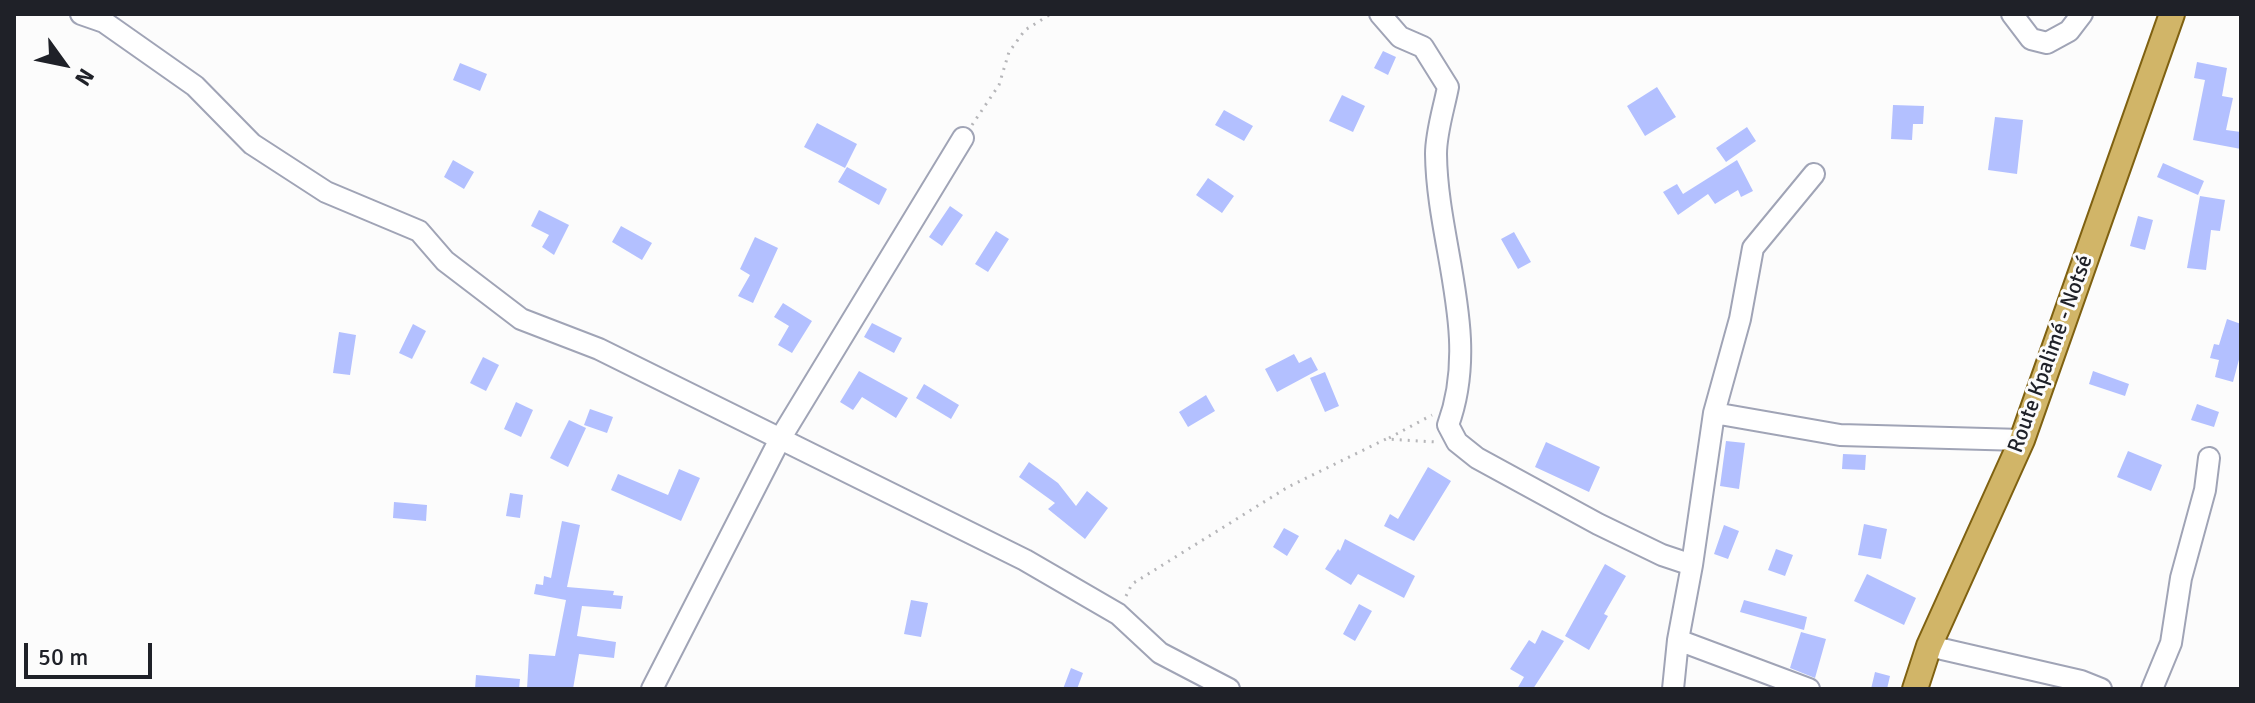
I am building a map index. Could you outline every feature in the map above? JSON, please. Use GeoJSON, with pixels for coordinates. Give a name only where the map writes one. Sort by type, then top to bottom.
{"type":"FeatureCollection","features":[{"type":"Feature","properties":{"kind":"main road","name":"Route Kpalimé - Notsé"},"geometry":{"type":"LineString","coordinates":[[1915,689],[1929,646],[2022,440],[2172,14]]}},
{"type":"Feature","properties":{"kind":"street"},"geometry":{"type":"LineString","coordinates":[[81,14],[104,22],[195,86],[252,144],[326,192],[419,231],[445,261],[521,319],[599,349],[1025,560],[1118,614],[1160,653],[1229,689]]}},
{"type":"Feature","properties":{"kind":"street"},"geometry":{"type":"LineString","coordinates":[[1380,14],[1400,37],[1423,47],[1448,87],[1436,151],[1461,333],[1457,401],[1448,425],[1457,442],[1477,458],[1598,524],[1662,555],[1692,565]]}},
{"type":"Feature","properties":{"kind":"street"},"geometry":{"type":"LineString","coordinates":[[2012,14],[2031,39],[2047,43],[2069,31],[2082,14]]}},
{"type":"Feature","properties":{"kind":"street"},"geometry":{"type":"LineString","coordinates":[[652,689],[780,439],[963,138]]}},
{"type":"Feature","properties":{"kind":"street"},"geometry":{"type":"LineString","coordinates":[[1673,689],[1714,413],[1740,319],[1753,248],[1814,174]]}},
{"type":"Feature","properties":{"kind":"street"},"geometry":{"type":"LineString","coordinates":[[1714,413],[1840,435],[2022,440]]}},
{"type":"Feature","properties":{"kind":"street"},"geometry":{"type":"LineString","coordinates":[[2152,689],[2171,643],[2181,578],[2205,490],[2209,458]]}},
{"type":"Feature","properties":{"kind":"street"},"geometry":{"type":"LineString","coordinates":[[1678,640],[1809,689]]}},
{"type":"Feature","properties":{"kind":"street"},"geometry":{"type":"LineString","coordinates":[[1929,646],[2081,681],[2101,689]]}},
{"type":"Feature","properties":{"kind":"path"},"geometry":{"type":"LineString","coordinates":[[963,138],[999,85],[1009,52],[1025,30],[1051,14]]}},
{"type":"Feature","properties":{"kind":"path"},"geometry":{"type":"LineString","coordinates":[[1118,614],[1132,584],[1288,487],[1457,401]]}},
{"type":"Feature","properties":{"kind":"path"},"geometry":{"type":"LineString","coordinates":[[1386,439],[1457,442]]}},
{"type":"Feature","properties":{"kind":"building"},"geometry":{"type":"Polygon","coordinates":[[[1383,51],[1396,57],[1388,75],[1374,68],[1383,51]]]}},
{"type":"Feature","properties":{"kind":"building"},"geometry":{"type":"Polygon","coordinates":[[[2197,62],[2227,68],[2222,96],[2233,98],[2226,130],[2241,132],[2241,149],[2193,140],[2205,80],[2194,78],[2197,62]]]}},
{"type":"Feature","properties":{"kind":"building"},"geometry":{"type":"Polygon","coordinates":[[[460,63],[487,74],[480,91],[453,80],[460,63]]]}},
{"type":"Feature","properties":{"kind":"building"},"geometry":{"type":"Polygon","coordinates":[[[1657,87],[1676,117],[1645,136],[1627,106],[1657,87]]]}},
{"type":"Feature","properties":{"kind":"building"},"geometry":{"type":"Polygon","coordinates":[[[1342,95],[1365,106],[1353,132],[1329,121],[1342,95]]]}},
{"type":"Feature","properties":{"kind":"building"},"geometry":{"type":"Polygon","coordinates":[[[1893,105],[1924,106],[1923,124],[1913,124],[1912,140],[1891,139],[1893,105]]]}},
{"type":"Feature","properties":{"kind":"building"},"geometry":{"type":"Polygon","coordinates":[[[1224,110],[1253,126],[1244,141],[1215,125],[1224,110]]]}},
{"type":"Feature","properties":{"kind":"building"},"geometry":{"type":"Polygon","coordinates":[[[1995,117],[2023,120],[2017,174],[1988,170],[1995,117]]]}},
{"type":"Feature","properties":{"kind":"building"},"geometry":{"type":"Polygon","coordinates":[[[817,123],[857,144],[845,168],[804,147],[817,123]]]}},
{"type":"Feature","properties":{"kind":"building"},"geometry":{"type":"Polygon","coordinates":[[[1747,127],[1756,141],[1726,162],[1716,148],[1747,127]]]}},
{"type":"Feature","properties":{"kind":"building"},"geometry":{"type":"Polygon","coordinates":[[[453,160],[474,172],[464,189],[444,177],[453,160]]]}},
{"type":"Feature","properties":{"kind":"building"},"geometry":{"type":"Polygon","coordinates":[[[1737,160],[1753,191],[1741,197],[1738,190],[1715,204],[1708,194],[1678,215],[1663,192],[1677,184],[1683,194],[1737,160]]]}},
{"type":"Feature","properties":{"kind":"building"},"geometry":{"type":"Polygon","coordinates":[[[2163,163],[2204,181],[2198,195],[2157,177],[2163,163]]]}},
{"type":"Feature","properties":{"kind":"building"},"geometry":{"type":"Polygon","coordinates":[[[847,167],[887,189],[879,205],[838,182],[847,167]]]}},
{"type":"Feature","properties":{"kind":"building"},"geometry":{"type":"Polygon","coordinates":[[[1208,178],[1234,196],[1222,213],[1196,195],[1208,178]]]}},
{"type":"Feature","properties":{"kind":"building"},"geometry":{"type":"Polygon","coordinates":[[[2200,196],[2225,200],[2220,231],[2211,230],[2206,270],[2187,268],[2200,196]]]}},
{"type":"Feature","properties":{"kind":"building"},"geometry":{"type":"Polygon","coordinates":[[[950,206],[963,215],[942,246],[929,237],[950,206]]]}},
{"type":"Feature","properties":{"kind":"building"},"geometry":{"type":"Polygon","coordinates":[[[539,210],[569,225],[554,255],[542,247],[549,235],[531,226],[539,210]]]}},
{"type":"Feature","properties":{"kind":"building"},"geometry":{"type":"Polygon","coordinates":[[[2138,216],[2153,220],[2145,250],[2130,246],[2138,216]]]}},
{"type":"Feature","properties":{"kind":"building"},"geometry":{"type":"Polygon","coordinates":[[[621,226],[652,243],[642,260],[612,242],[621,226]]]}},
{"type":"Feature","properties":{"kind":"building"},"geometry":{"type":"Polygon","coordinates":[[[996,231],[1009,239],[988,272],[975,264],[996,231]]]}},
{"type":"Feature","properties":{"kind":"building"},"geometry":{"type":"Polygon","coordinates":[[[1514,232],[1531,262],[1518,269],[1501,239],[1514,232]]]}},
{"type":"Feature","properties":{"kind":"building"},"geometry":{"type":"Polygon","coordinates":[[[755,237],[778,248],[753,303],[738,296],[750,275],[740,269],[755,237]]]}},
{"type":"Feature","properties":{"kind":"building"},"geometry":{"type":"Polygon","coordinates":[[[783,303],[812,321],[792,353],[778,345],[789,326],[774,317],[783,303]]]}},
{"type":"Feature","properties":{"kind":"building"},"geometry":{"type":"Polygon","coordinates":[[[2227,319],[2241,324],[2241,352],[2233,382],[2215,377],[2219,360],[2210,358],[2214,344],[2219,345],[2227,319]]]}},
{"type":"Feature","properties":{"kind":"building"},"geometry":{"type":"Polygon","coordinates":[[[872,323],[902,338],[894,353],[864,337],[872,323]]]}},
{"type":"Feature","properties":{"kind":"building"},"geometry":{"type":"Polygon","coordinates":[[[413,324],[426,331],[412,359],[399,353],[413,324]]]}},
{"type":"Feature","properties":{"kind":"building"},"geometry":{"type":"Polygon","coordinates":[[[339,332],[356,335],[350,375],[333,373],[339,332]]]}},
{"type":"Feature","properties":{"kind":"building"},"geometry":{"type":"Polygon","coordinates":[[[1294,354],[1299,363],[1311,357],[1318,370],[1277,392],[1265,369],[1294,354]]]}},
{"type":"Feature","properties":{"kind":"building"},"geometry":{"type":"Polygon","coordinates":[[[483,357],[499,365],[486,391],[470,383],[483,357]]]}},
{"type":"Feature","properties":{"kind":"building"},"geometry":{"type":"Polygon","coordinates":[[[859,371],[908,398],[896,418],[862,397],[853,410],[840,402],[859,371]]]}},
{"type":"Feature","properties":{"kind":"building"},"geometry":{"type":"Polygon","coordinates":[[[2093,371],[2129,384],[2125,396],[2089,384],[2093,371]]]}},
{"type":"Feature","properties":{"kind":"building"},"geometry":{"type":"Polygon","coordinates":[[[1325,372],[1339,406],[1325,412],[1310,378],[1325,372]]]}},
{"type":"Feature","properties":{"kind":"building"},"geometry":{"type":"Polygon","coordinates":[[[924,384],[959,405],[951,419],[916,398],[924,384]]]}},
{"type":"Feature","properties":{"kind":"building"},"geometry":{"type":"Polygon","coordinates":[[[1206,395],[1215,411],[1188,427],[1179,412],[1206,395]]]}},
{"type":"Feature","properties":{"kind":"building"},"geometry":{"type":"Polygon","coordinates":[[[516,402],[533,410],[521,437],[504,429],[516,402]]]}},
{"type":"Feature","properties":{"kind":"building"},"geometry":{"type":"Polygon","coordinates":[[[2197,404],[2219,412],[2214,427],[2191,420],[2197,404]]]}},
{"type":"Feature","properties":{"kind":"building"},"geometry":{"type":"Polygon","coordinates":[[[590,409],[613,417],[607,433],[584,425],[590,409]]]}},
{"type":"Feature","properties":{"kind":"building"},"geometry":{"type":"Polygon","coordinates":[[[569,420],[586,428],[568,467],[550,458],[569,420]]]}},
{"type":"Feature","properties":{"kind":"building"},"geometry":{"type":"Polygon","coordinates":[[[1726,441],[1745,443],[1739,489],[1720,486],[1726,441]]]}},
{"type":"Feature","properties":{"kind":"building"},"geometry":{"type":"Polygon","coordinates":[[[1546,442],[1600,467],[1589,492],[1535,467],[1546,442]]]}},
{"type":"Feature","properties":{"kind":"building"},"geometry":{"type":"Polygon","coordinates":[[[2128,451],[2162,465],[2151,491],[2117,477],[2128,451]]]}},
{"type":"Feature","properties":{"kind":"building"},"geometry":{"type":"Polygon","coordinates":[[[1843,454],[1866,455],[1865,470],[1842,469],[1843,454]]]}},
{"type":"Feature","properties":{"kind":"building"},"geometry":{"type":"Polygon","coordinates":[[[1029,462],[1058,483],[1076,506],[1087,491],[1108,508],[1085,539],[1048,509],[1055,503],[1019,477],[1029,462]]]}},
{"type":"Feature","properties":{"kind":"building"},"geometry":{"type":"Polygon","coordinates":[[[1428,467],[1451,481],[1414,541],[1384,526],[1390,514],[1398,519],[1428,467]]]}},
{"type":"Feature","properties":{"kind":"building"},"geometry":{"type":"Polygon","coordinates":[[[679,469],[700,478],[681,521],[611,490],[618,474],[668,495],[679,469]]]}},
{"type":"Feature","properties":{"kind":"building"},"geometry":{"type":"Polygon","coordinates":[[[510,493],[523,495],[520,518],[506,516],[510,493]]]}},
{"type":"Feature","properties":{"kind":"building"},"geometry":{"type":"Polygon","coordinates":[[[394,502],[427,505],[426,521],[393,518],[394,502]]]}},
{"type":"Feature","properties":{"kind":"building"},"geometry":{"type":"Polygon","coordinates":[[[562,521],[580,525],[567,587],[614,591],[613,595],[623,596],[621,609],[582,606],[577,636],[616,642],[614,658],[579,654],[573,689],[527,689],[529,654],[555,656],[566,600],[534,594],[536,584],[543,585],[544,576],[551,578],[562,521]]]}},
{"type":"Feature","properties":{"kind":"building"},"geometry":{"type":"Polygon","coordinates":[[[1864,524],[1887,529],[1881,559],[1858,555],[1864,524]]]}},
{"type":"Feature","properties":{"kind":"building"},"geometry":{"type":"Polygon","coordinates":[[[1724,525],[1739,531],[1728,559],[1714,554],[1724,525]]]}},
{"type":"Feature","properties":{"kind":"building"},"geometry":{"type":"Polygon","coordinates":[[[1284,528],[1299,536],[1287,556],[1273,547],[1284,528]]]}},
{"type":"Feature","properties":{"kind":"building"},"geometry":{"type":"Polygon","coordinates":[[[1345,539],[1415,576],[1404,598],[1358,574],[1351,585],[1325,569],[1338,549],[1340,551],[1345,539]]]}},
{"type":"Feature","properties":{"kind":"building"},"geometry":{"type":"Polygon","coordinates":[[[1776,549],[1793,555],[1785,576],[1768,570],[1776,549]]]}},
{"type":"Feature","properties":{"kind":"building"},"geometry":{"type":"Polygon","coordinates":[[[1605,564],[1626,576],[1604,614],[1608,616],[1589,650],[1565,636],[1605,564]]]}},
{"type":"Feature","properties":{"kind":"building"},"geometry":{"type":"Polygon","coordinates":[[[1867,574],[1916,598],[1904,625],[1854,601],[1867,574]]]}},
{"type":"Feature","properties":{"kind":"building"},"geometry":{"type":"Polygon","coordinates":[[[911,600],[928,603],[921,637],[904,634],[911,600]]]}},
{"type":"Feature","properties":{"kind":"building"},"geometry":{"type":"Polygon","coordinates":[[[1744,600],[1807,617],[1804,630],[1740,612],[1744,600]]]}},
{"type":"Feature","properties":{"kind":"building"},"geometry":{"type":"Polygon","coordinates":[[[1359,604],[1372,611],[1355,641],[1343,634],[1359,604]]]}},
{"type":"Feature","properties":{"kind":"building"},"geometry":{"type":"Polygon","coordinates":[[[1542,630],[1564,641],[1533,689],[1517,689],[1524,677],[1510,669],[1529,640],[1535,644],[1542,630]]]}},
{"type":"Feature","properties":{"kind":"building"},"geometry":{"type":"Polygon","coordinates":[[[1801,632],[1826,639],[1815,678],[1790,668],[1801,632]]]}},
{"type":"Feature","properties":{"kind":"building"},"geometry":{"type":"Polygon","coordinates":[[[1071,668],[1083,673],[1077,689],[1063,689],[1071,668]]]}},
{"type":"Feature","properties":{"kind":"building"},"geometry":{"type":"Polygon","coordinates":[[[1875,672],[1890,676],[1887,689],[1871,689],[1875,672]]]}},
{"type":"Feature","properties":{"kind":"building"},"geometry":{"type":"Polygon","coordinates":[[[476,675],[520,679],[519,689],[475,689],[476,675]]]}}]}
